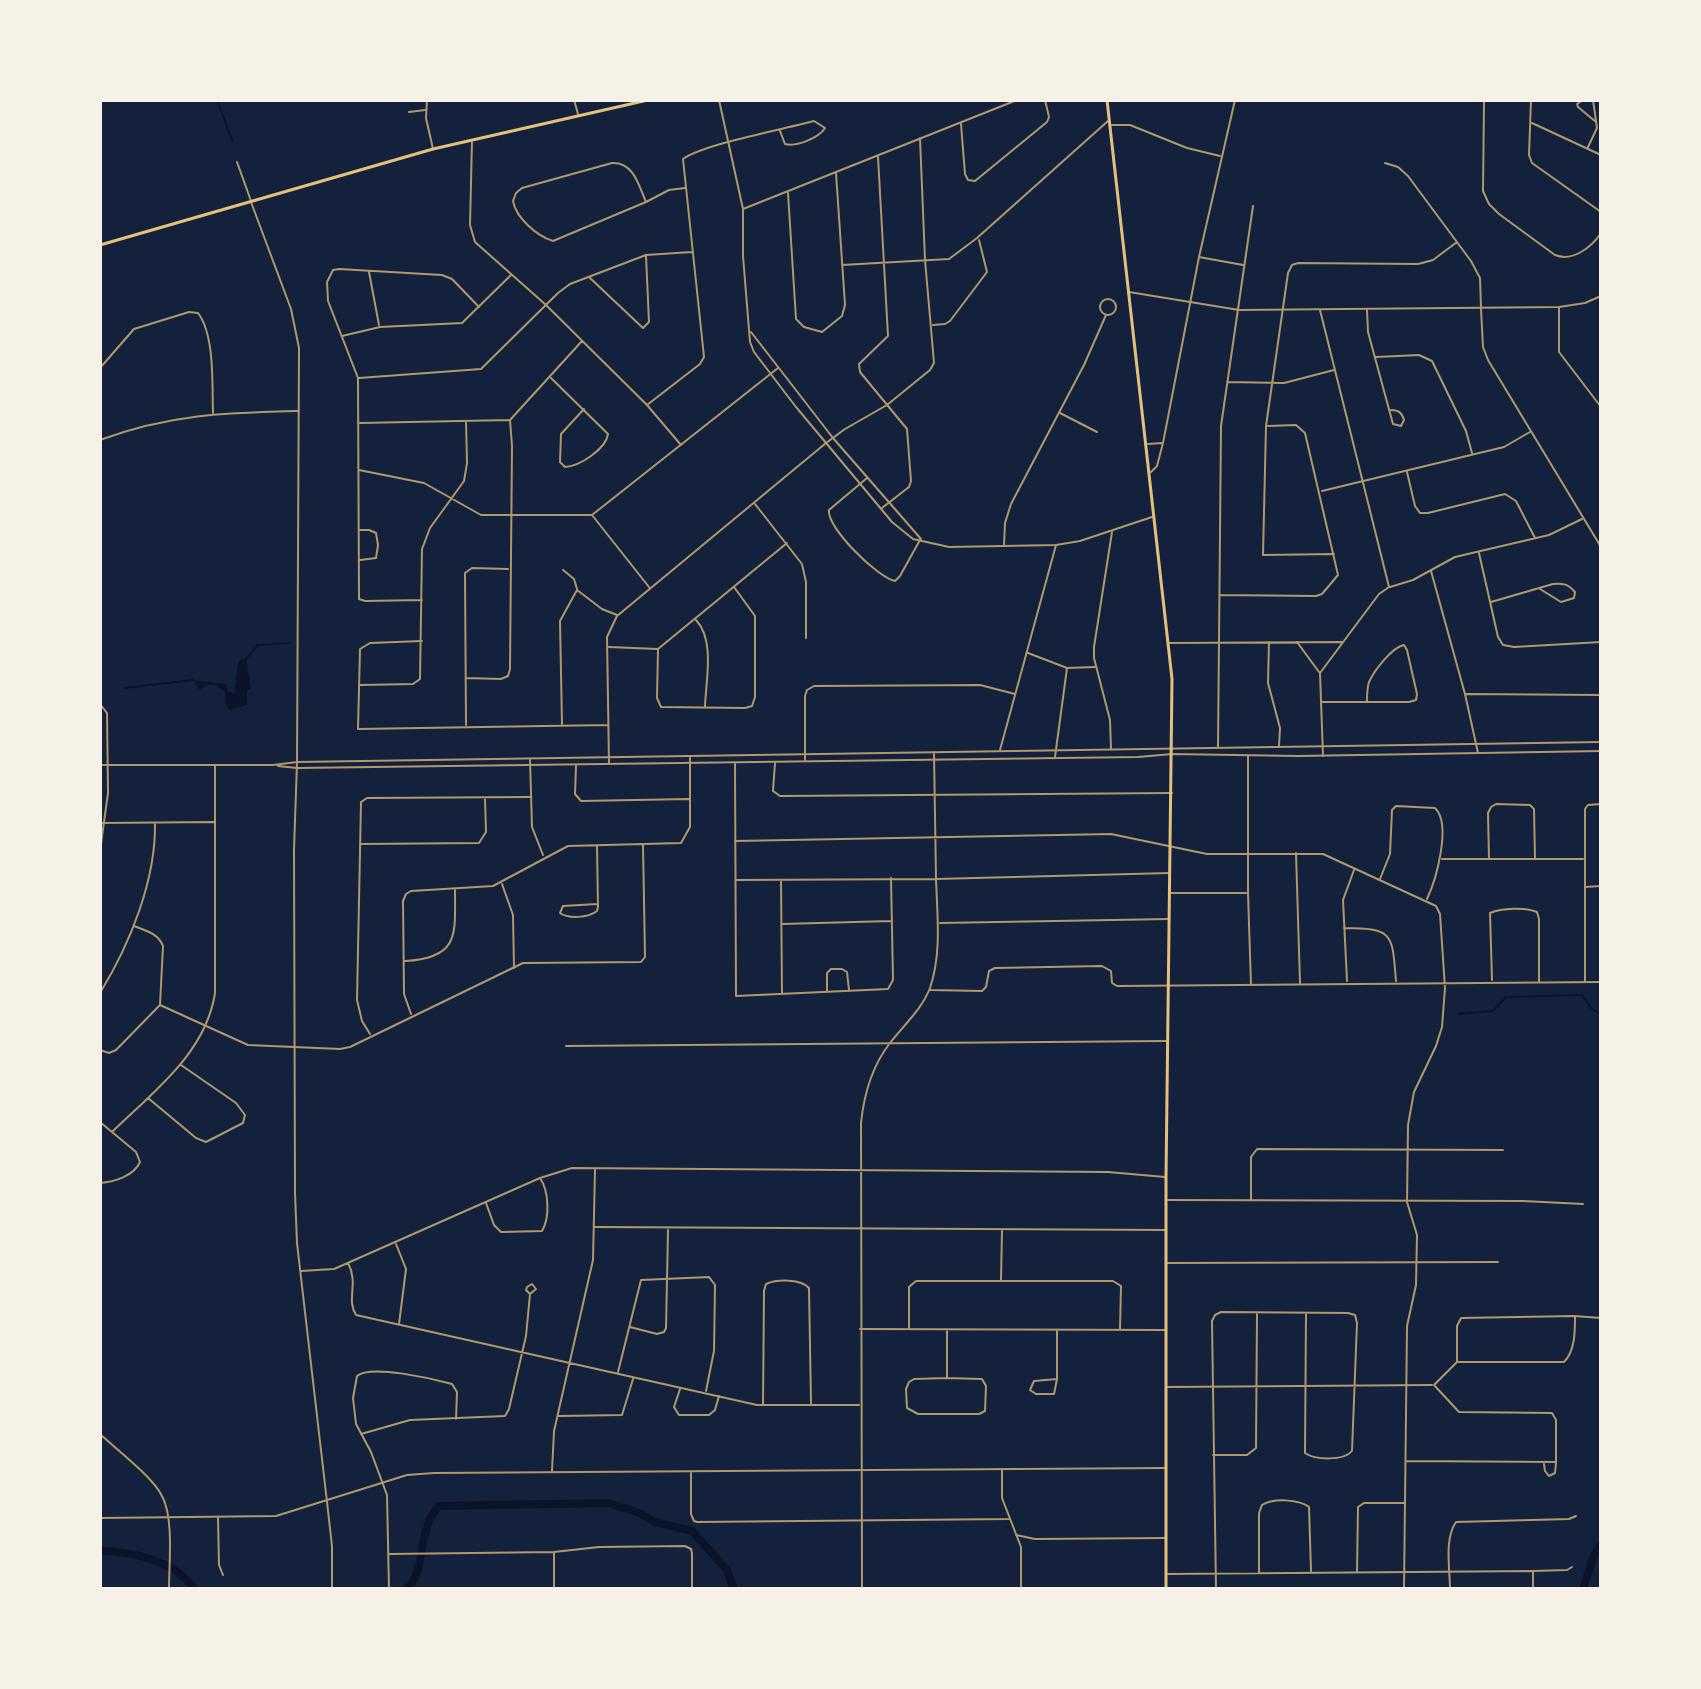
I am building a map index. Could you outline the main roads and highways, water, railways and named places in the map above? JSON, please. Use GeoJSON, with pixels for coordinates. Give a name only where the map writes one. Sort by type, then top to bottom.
{"type":"FeatureCollection","features":[{"type":"Feature","properties":{"kind":"main road"},"geometry":{"type":"LineString","coordinates":[[100,245],[433,149],[648,100]]}},
{"type":"Feature","properties":{"kind":"main road"},"geometry":{"type":"LineString","coordinates":[[1107,100],[1172,679],[1166,1177],[1166,1589]]}},
{"type":"Feature","properties":{"kind":"water"},"geometry":{"type":"Polygon","coordinates":[[[246,659],[251,688],[247,691],[247,705],[230,710],[226,706],[225,692],[216,685],[207,685],[199,690],[193,680],[226,684],[228,691],[234,694],[238,664],[246,659]]]}},
{"type":"Feature","properties":{"kind":"waterway"},"geometry":{"type":"LineString","coordinates":[[217,100],[232,140]]}},
{"type":"Feature","properties":{"kind":"waterway"},"geometry":{"type":"LineString","coordinates":[[246,659],[258,645],[290,643]]}},
{"type":"Feature","properties":{"kind":"waterway"},"geometry":{"type":"LineString","coordinates":[[124,688],[193,680]]}},
{"type":"Feature","properties":{"kind":"waterway"},"geometry":{"type":"LineString","coordinates":[[1458,1014],[1493,1011],[1506,997],[1582,995],[1592,1009],[1601,1014]]}},
{"type":"Feature","properties":{"kind":"waterway"},"geometry":{"type":"LineString","coordinates":[[406,1589],[417,1573],[427,1528],[439,1506],[608,1503],[637,1512],[655,1522],[692,1531],[727,1570],[734,1589]]}},
{"type":"Feature","properties":{"kind":"waterway"},"geometry":{"type":"LineString","coordinates":[[1583,1589],[1594,1555],[1601,1545]]}},
{"type":"Feature","properties":{"kind":"waterway"},"geometry":{"type":"LineString","coordinates":[[100,1551],[139,1556],[165,1565],[186,1579],[194,1589]]}}]}
